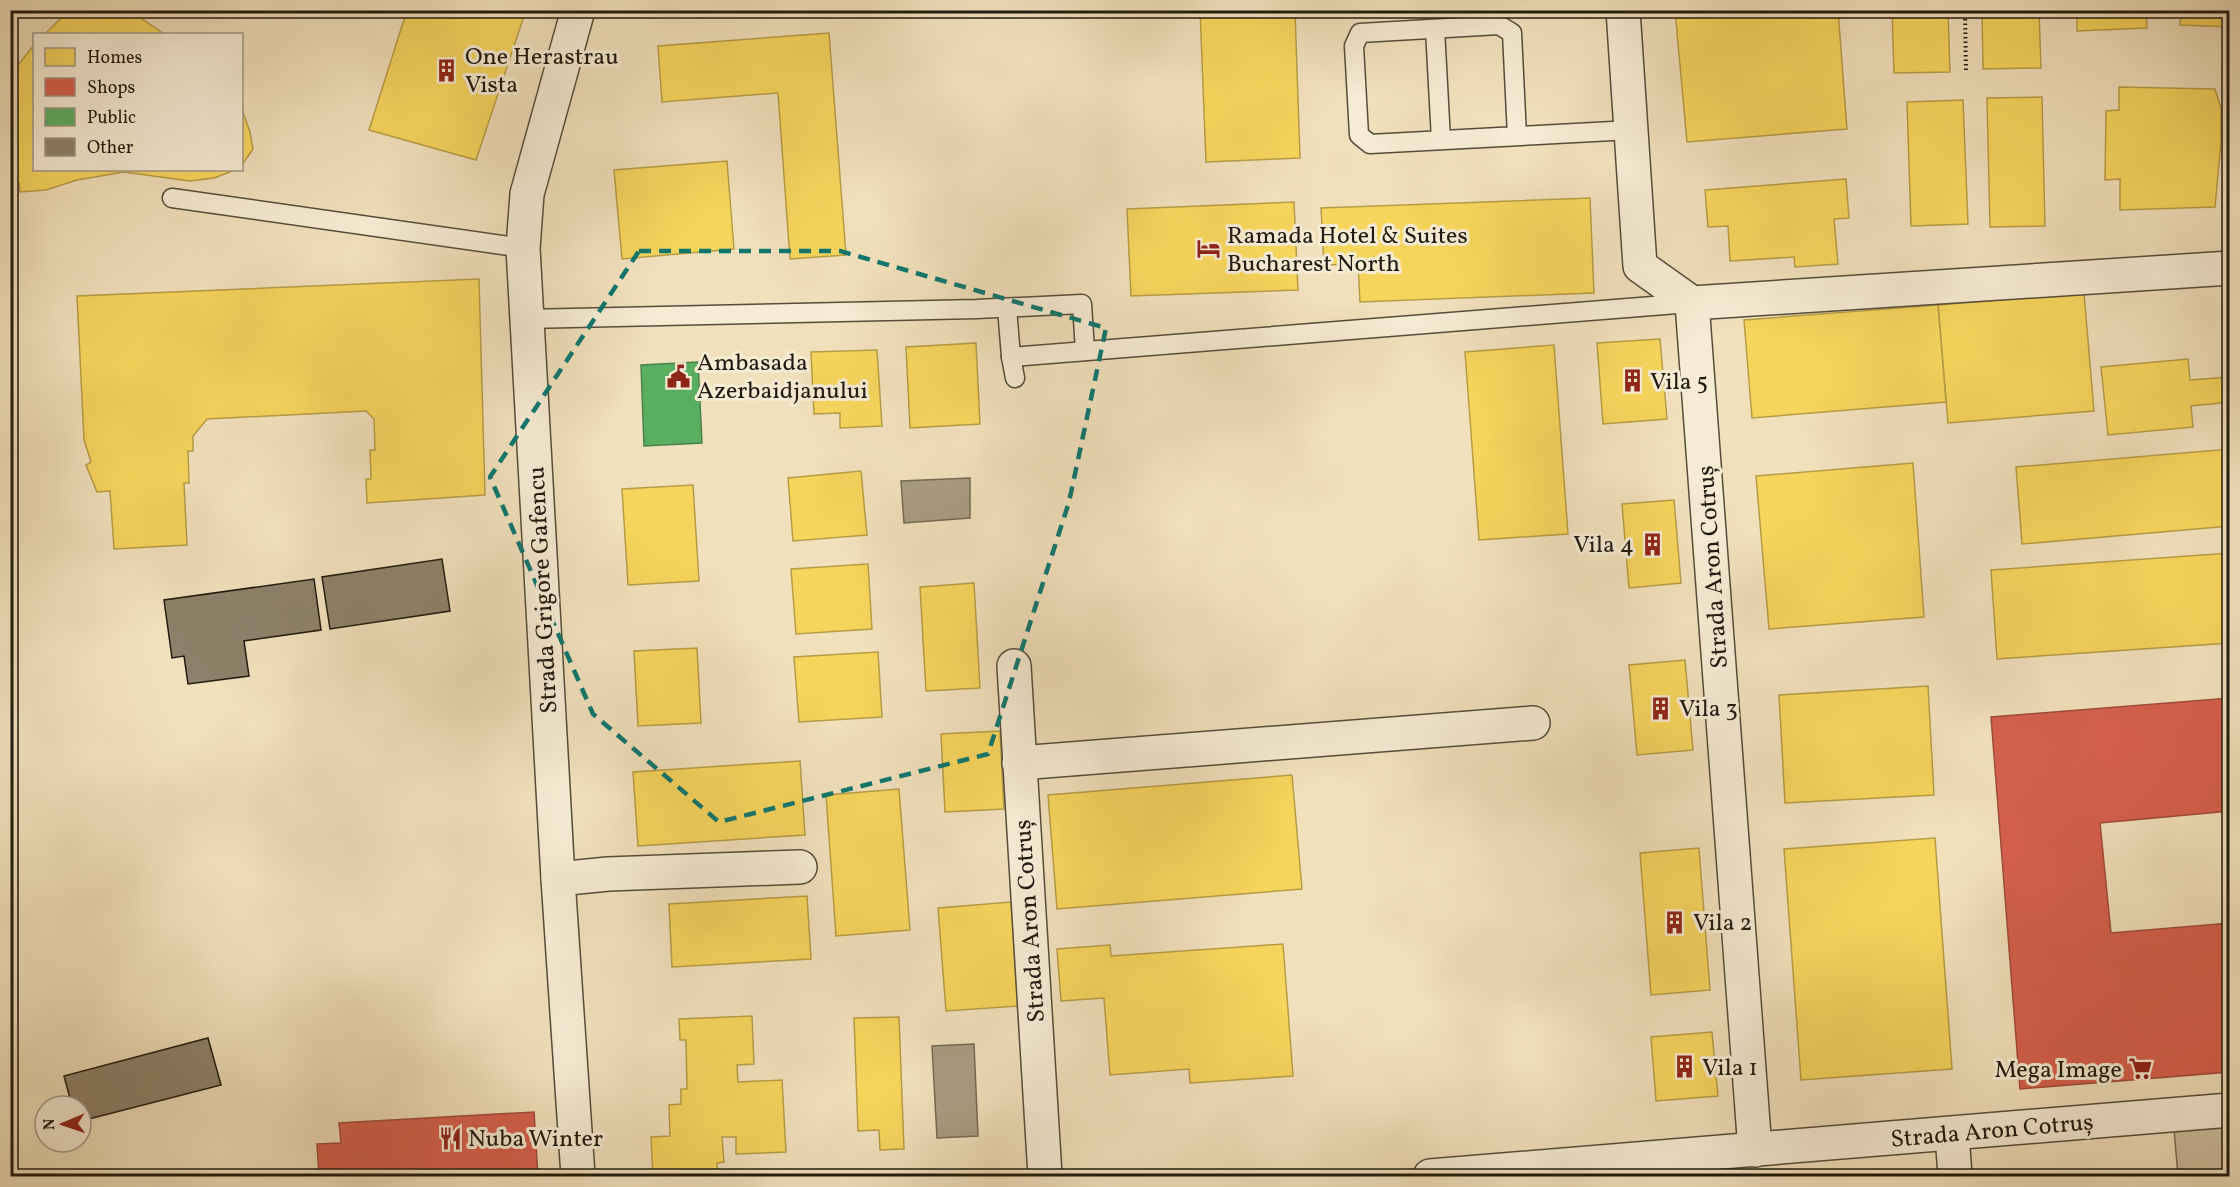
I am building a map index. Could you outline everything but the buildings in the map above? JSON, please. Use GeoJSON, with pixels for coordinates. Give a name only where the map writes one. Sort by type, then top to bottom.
{"type":"FeatureCollection","features":[{"type":"Feature","properties":{"kind":"street","name":"Strada Grigore Gafencu"},"geometry":{"type":"LineString","coordinates":[[578,10],[527,194],[523,248],[558,879],[578,1176]]}},
{"type":"Feature","properties":{"kind":"street"},"geometry":{"type":"LineString","coordinates":[[1623,10],[1640,266],[1692,303],[2229,268]]}},
{"type":"Feature","properties":{"kind":"street","name":"Strada Aron Cotruș"},"geometry":{"type":"LineString","coordinates":[[1692,303],[1755,1150]]}},
{"type":"Feature","properties":{"kind":"street","name":"Strada Aron Cotruș"},"geometry":{"type":"LineString","coordinates":[[1014,666],[1045,1176]]}},
{"type":"Feature","properties":{"kind":"street"},"geometry":{"type":"LineString","coordinates":[[1019,763],[1533,723]]}},
{"type":"Feature","properties":{"kind":"street"},"geometry":{"type":"LineString","coordinates":[[558,879],[608,874],[800,867]]}},
{"type":"Feature","properties":{"kind":"street","name":"Strada Aron Cotruș"},"geometry":{"type":"LineString","coordinates":[[1430,1176],[1590,1170],[1755,1150],[2229,1110]]}},
{"type":"Feature","properties":{"kind":"street"},"geometry":{"type":"LineString","coordinates":[[1952,1134],[1955,1176]]}},
{"type":"Feature","properties":{"kind":"lane"},"geometry":{"type":"LineString","coordinates":[[1517,136],[1512,33],[1499,25],[1360,33],[1354,46],[1359,135],[1370,144],[1632,130]]}},
{"type":"Feature","properties":{"kind":"lane"},"geometry":{"type":"LineString","coordinates":[[1436,29],[1441,140]]}},
{"type":"Feature","properties":{"kind":"lane"},"geometry":{"type":"LineString","coordinates":[[172,198],[523,248]]}},
{"type":"Feature","properties":{"kind":"lane"},"geometry":{"type":"LineString","coordinates":[[1011,357],[1692,303]]}},
{"type":"Feature","properties":{"kind":"lane"},"geometry":{"type":"LineString","coordinates":[[526,320],[1007,308],[1082,304],[1085,351]]}},
{"type":"Feature","properties":{"kind":"lane"},"geometry":{"type":"LineString","coordinates":[[1007,308],[1011,357],[1016,378]]}},
{"type":"Feature","properties":{"kind":"path"},"geometry":{"type":"LineString","coordinates":[[1965,10],[1966,73]]}},
{"type":"Feature","properties":{"kind":"highlighted area"},"geometry":{"type":"Polygon","coordinates":[[[639,251],[840,251],[1106,328],[1069,502],[988,754],[719,822],[593,714],[490,477],[639,251]]]}},
{"type":"Feature","properties":{"kind":"shaded area"},"geometry":{"type":"Polygon","coordinates":[[[970,478],[970,518],[904,523],[901,481],[970,478]]]}},
{"type":"Feature","properties":{"kind":"shaded area"},"geometry":{"type":"Polygon","coordinates":[[[974,1044],[978,1136],[937,1138],[932,1046],[974,1044]]]}},
{"type":"Feature","properties":{"kind":"shaded area"},"geometry":{"type":"Polygon","coordinates":[[[2229,1125],[2229,1176],[2178,1176],[2174,1129],[2229,1125]]]}},
{"type":"Feature","properties":{"kind":"place","name":"One Herastrau Vista"},"geometry":{"type":"Point","coordinates":[447,70]}},
{"type":"Feature","properties":{"kind":"place","name":"Ramada Hotel & Suites Bucharest North"},"geometry":{"type":"Point","coordinates":[1209,249]}},
{"type":"Feature","properties":{"kind":"place","name":"Ambasada Azerbaidjanului"},"geometry":{"type":"Point","coordinates":[679,376]}},
{"type":"Feature","properties":{"kind":"place","name":"Vila 5"},"geometry":{"type":"Point","coordinates":[1632,381]}},
{"type":"Feature","properties":{"kind":"place","name":"Vila 4"},"geometry":{"type":"Point","coordinates":[1652,544]}},
{"type":"Feature","properties":{"kind":"place","name":"Vila 3"},"geometry":{"type":"Point","coordinates":[1661,708]}},
{"type":"Feature","properties":{"kind":"place","name":"Vila 2"},"geometry":{"type":"Point","coordinates":[1675,922]}},
{"type":"Feature","properties":{"kind":"place","name":"Vila 1"},"geometry":{"type":"Point","coordinates":[1684,1067]}},
{"type":"Feature","properties":{"kind":"place","name":"Mega Image"},"geometry":{"type":"Point","coordinates":[2140,1069]}},
{"type":"Feature","properties":{"kind":"place","name":"Nuba Winter"},"geometry":{"type":"Point","coordinates":[450,1138]}}]}
